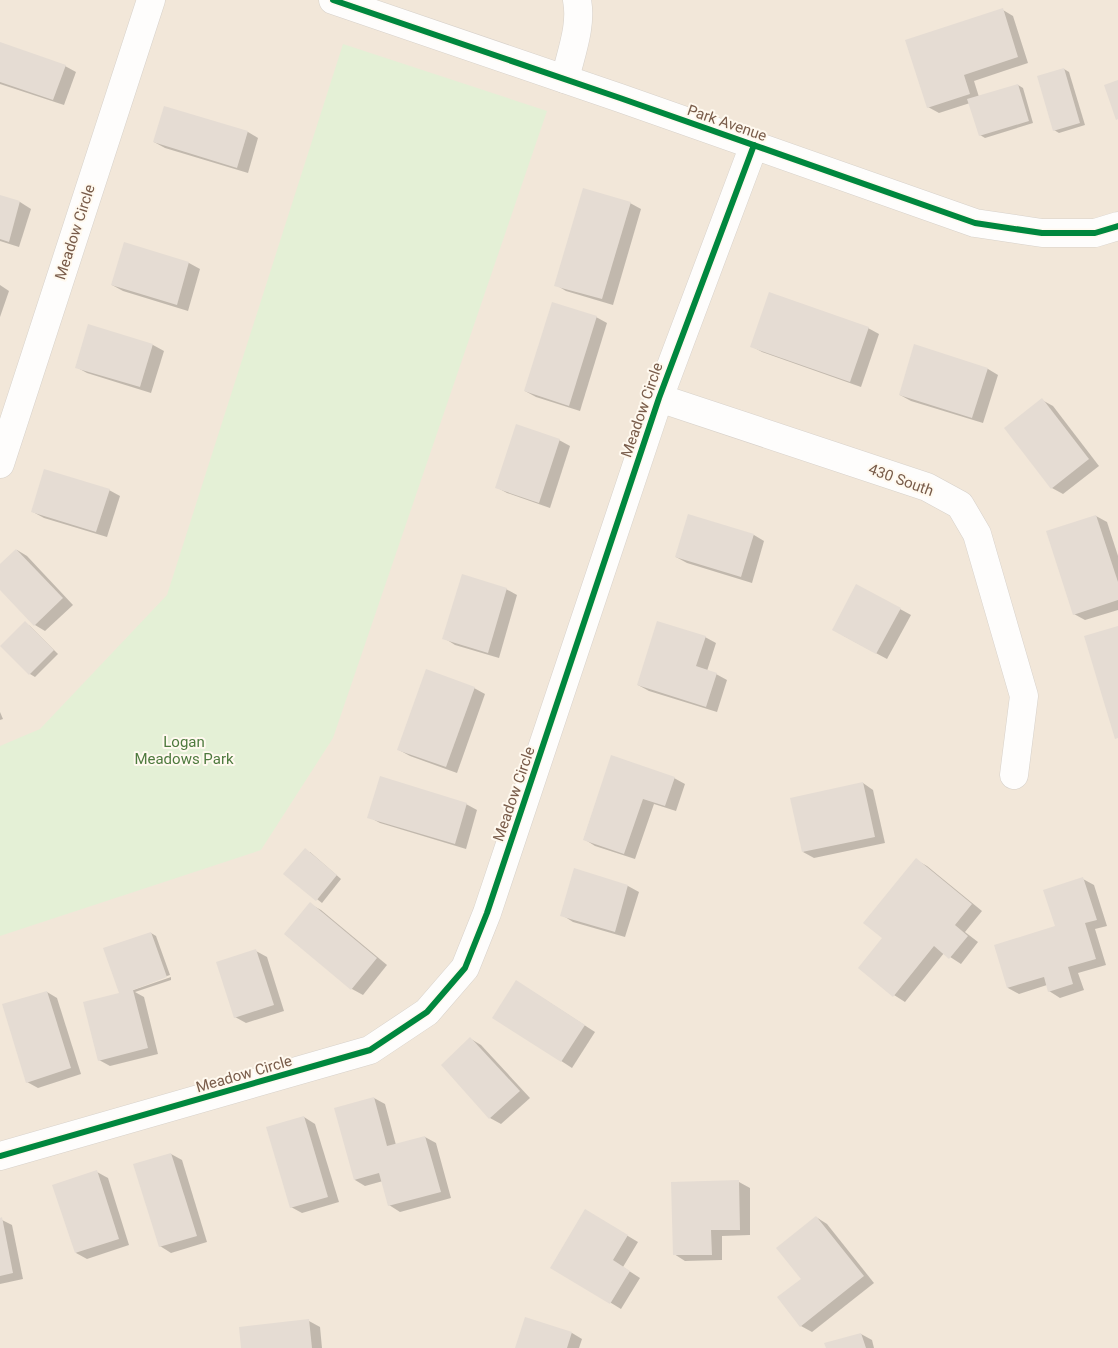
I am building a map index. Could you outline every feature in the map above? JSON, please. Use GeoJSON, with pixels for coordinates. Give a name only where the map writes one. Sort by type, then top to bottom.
{"type":"FeatureCollection","features":[{"type":"Feature","properties":{"kind":"street","name":"Meadow Circle"},"geometry":{"type":"LineString","coordinates":[[0,464],[151,0]]}},
{"type":"Feature","properties":{"kind":"street","name":"Park Avenue"},"geometry":{"type":"LineString","coordinates":[[333,0],[975,223],[1042,233],[1095,233],[1118,226]]}},
{"type":"Feature","properties":{"kind":"street"},"geometry":{"type":"LineString","coordinates":[[564,79],[576,33],[579,12],[577,0]]}},
{"type":"Feature","properties":{"kind":"street","name":"Meadow Circle"},"geometry":{"type":"LineString","coordinates":[[0,1156],[370,1050],[426,1012],[465,968],[487,913],[659,398],[754,145]]}},
{"type":"Feature","properties":{"kind":"street","name":"430 South"},"geometry":{"type":"LineString","coordinates":[[659,398],[927,487],[960,505],[976,534],[1024,696],[1014,775]]}},
{"type":"Feature","properties":{"kind":"shaded area"},"geometry":{"type":"Polygon","coordinates":[[[0,0],[1118,0],[1118,1348],[0,1348],[0,0]]]}},
{"type":"Feature","properties":{"kind":"green space","name":"Logan Meadows Park"},"geometry":{"type":"Polygon","coordinates":[[[343,44],[547,111],[333,738],[261,850],[0,936],[0,746],[40,729],[167,595],[343,44]]]}},
{"type":"Feature","properties":{"kind":"building"},"geometry":{"type":"Polygon","coordinates":[[[1003,8],[1018,57],[964,75],[970,94],[927,108],[905,40],[1003,8]]]}},
{"type":"Feature","properties":{"kind":"building"},"geometry":{"type":"Polygon","coordinates":[[[0,42],[66,65],[53,100],[0,82],[0,42]]]}},
{"type":"Feature","properties":{"kind":"building"},"geometry":{"type":"Polygon","coordinates":[[[1064,68],[1080,123],[1053,131],[1037,76],[1064,68]]]}},
{"type":"Feature","properties":{"kind":"building"},"geometry":{"type":"Polygon","coordinates":[[[1118,80],[1118,119],[1116,120],[1104,85],[1118,80]]]}},
{"type":"Feature","properties":{"kind":"building"},"geometry":{"type":"Polygon","coordinates":[[[1018,84],[1029,121],[979,136],[967,99],[1018,84]]]}},
{"type":"Feature","properties":{"kind":"building"},"geometry":{"type":"Polygon","coordinates":[[[164,106],[248,131],[237,168],[153,142],[164,106]]]}},
{"type":"Feature","properties":{"kind":"building"},"geometry":{"type":"Polygon","coordinates":[[[583,188],[631,202],[602,299],[554,286],[583,188]]]}},
{"type":"Feature","properties":{"kind":"building"},"geometry":{"type":"Polygon","coordinates":[[[0,195],[20,201],[9,242],[0,239],[0,195]]]}},
{"type":"Feature","properties":{"kind":"building"},"geometry":{"type":"Polygon","coordinates":[[[124,242],[189,262],[177,305],[111,285],[124,242]]]}},
{"type":"Feature","properties":{"kind":"building"},"geometry":{"type":"Polygon","coordinates":[[[769,292],[869,327],[850,382],[750,347],[769,292]]]}},
{"type":"Feature","properties":{"kind":"building"},"geometry":{"type":"Polygon","coordinates":[[[552,302],[597,316],[569,406],[524,391],[552,302]]]}},
{"type":"Feature","properties":{"kind":"building"},"geometry":{"type":"Polygon","coordinates":[[[88,324],[153,344],[140,387],[75,368],[88,324]]]}},
{"type":"Feature","properties":{"kind":"building"},"geometry":{"type":"Polygon","coordinates":[[[914,344],[988,368],[972,418],[899,395],[914,344]]]}},
{"type":"Feature","properties":{"kind":"building"},"geometry":{"type":"Polygon","coordinates":[[[1042,398],[1089,459],[1051,489],[1004,428],[1042,398]]]}},
{"type":"Feature","properties":{"kind":"building"},"geometry":{"type":"Polygon","coordinates":[[[516,424],[560,439],[539,503],[495,488],[516,424]]]}},
{"type":"Feature","properties":{"kind":"building"},"geometry":{"type":"Polygon","coordinates":[[[44,469],[110,489],[96,532],[31,512],[44,469]]]}},
{"type":"Feature","properties":{"kind":"building"},"geometry":{"type":"Polygon","coordinates":[[[688,514],[754,534],[741,577],[675,557],[688,514]]]}},
{"type":"Feature","properties":{"kind":"building"},"geometry":{"type":"Polygon","coordinates":[[[1096,515],[1118,582],[1118,600],[1073,615],[1046,531],[1096,515]]]}},
{"type":"Feature","properties":{"kind":"building"},"geometry":{"type":"Polygon","coordinates":[[[16,549],[63,598],[34,626],[0,590],[0,564],[16,549]]]}},
{"type":"Feature","properties":{"kind":"building"},"geometry":{"type":"Polygon","coordinates":[[[462,574],[507,588],[488,653],[442,639],[462,574]]]}},
{"type":"Feature","properties":{"kind":"building"},"geometry":{"type":"Polygon","coordinates":[[[856,584],[901,608],[876,654],[832,630],[856,584]]]}},
{"type":"Feature","properties":{"kind":"building"},"geometry":{"type":"Polygon","coordinates":[[[25,621],[54,650],[29,675],[0,646],[25,621]]]}},
{"type":"Feature","properties":{"kind":"building"},"geometry":{"type":"Polygon","coordinates":[[[657,621],[706,636],[696,666],[717,673],[706,707],[637,685],[657,621]]]}},
{"type":"Feature","properties":{"kind":"building"},"geometry":{"type":"Polygon","coordinates":[[[1118,626],[1118,738],[1115,739],[1084,636],[1118,626]]]}},
{"type":"Feature","properties":{"kind":"building"},"geometry":{"type":"Polygon","coordinates":[[[426,669],[475,687],[446,767],[397,750],[426,669]]]}},
{"type":"Feature","properties":{"kind":"building"},"geometry":{"type":"Polygon","coordinates":[[[611,755],[675,777],[665,806],[643,799],[624,854],[583,840],[611,755]]]}},
{"type":"Feature","properties":{"kind":"building"},"geometry":{"type":"Polygon","coordinates":[[[380,776],[467,803],[455,844],[367,818],[380,776]]]}},
{"type":"Feature","properties":{"kind":"building"},"geometry":{"type":"Polygon","coordinates":[[[863,782],[875,837],[802,852],[790,798],[863,782]]]}},
{"type":"Feature","properties":{"kind":"building"},"geometry":{"type":"Polygon","coordinates":[[[305,848],[337,875],[316,901],[283,874],[305,848]]]}},
{"type":"Feature","properties":{"kind":"building"},"geometry":{"type":"Polygon","coordinates":[[[916,858],[972,904],[955,925],[968,936],[949,959],[934,946],[893,997],[858,968],[882,938],[863,923],[916,858]]]}},
{"type":"Feature","properties":{"kind":"building"},"geometry":{"type":"Polygon","coordinates":[[[574,868],[628,885],[615,932],[560,916],[574,868]]]}},
{"type":"Feature","properties":{"kind":"building"},"geometry":{"type":"Polygon","coordinates":[[[1083,877],[1097,920],[1085,923],[1096,959],[1068,967],[1073,984],[1048,992],[1044,977],[1007,988],[994,945],[1055,926],[1043,890],[1083,877]]]}},
{"type":"Feature","properties":{"kind":"building"},"geometry":{"type":"Polygon","coordinates":[[[310,902],[377,958],[351,990],[284,934],[310,902]]]}},
{"type":"Feature","properties":{"kind":"building"},"geometry":{"type":"Polygon","coordinates":[[[151,932],[167,977],[133,990],[148,1048],[98,1061],[83,1002],[119,993],[103,948],[151,932]]]}},
{"type":"Feature","properties":{"kind":"building"},"geometry":{"type":"Polygon","coordinates":[[[256,949],[274,1005],[234,1018],[216,962],[256,949]]]}},
{"type":"Feature","properties":{"kind":"building"},"geometry":{"type":"Polygon","coordinates":[[[516,980],[585,1025],[561,1062],[492,1018],[516,980]]]}},
{"type":"Feature","properties":{"kind":"building"},"geometry":{"type":"Polygon","coordinates":[[[47,991],[71,1068],[26,1083],[2,1004],[47,991]]]}},
{"type":"Feature","properties":{"kind":"building"},"geometry":{"type":"Polygon","coordinates":[[[470,1037],[520,1091],[489,1119],[441,1065],[470,1037]]]}},
{"type":"Feature","properties":{"kind":"building"},"geometry":{"type":"Polygon","coordinates":[[[374,1097],[387,1146],[425,1136],[441,1192],[388,1206],[379,1173],[354,1180],[334,1108],[374,1097]]]}},
{"type":"Feature","properties":{"kind":"building"},"geometry":{"type":"Polygon","coordinates":[[[304,1116],[328,1197],[290,1208],[266,1127],[304,1116]]]}},
{"type":"Feature","properties":{"kind":"building"},"geometry":{"type":"Polygon","coordinates":[[[171,1153],[197,1236],[159,1247],[133,1164],[171,1153]]]}},
{"type":"Feature","properties":{"kind":"building"},"geometry":{"type":"Polygon","coordinates":[[[97,1170],[119,1239],[75,1253],[52,1185],[97,1170]]]}},
{"type":"Feature","properties":{"kind":"building"},"geometry":{"type":"Polygon","coordinates":[[[739,1180],[740,1230],[711,1230],[712,1255],[673,1255],[671,1182],[739,1180]]]}},
{"type":"Feature","properties":{"kind":"building"},"geometry":{"type":"Polygon","coordinates":[[[585,1209],[628,1235],[613,1260],[630,1271],[610,1304],[550,1268],[585,1209]]]}},
{"type":"Feature","properties":{"kind":"building"},"geometry":{"type":"Polygon","coordinates":[[[816,1216],[864,1276],[800,1327],[777,1297],[801,1279],[776,1248],[816,1216]]]}},
{"type":"Feature","properties":{"kind":"building"},"geometry":{"type":"Polygon","coordinates":[[[2,1217],[13,1273],[0,1276],[0,1218],[2,1217]]]}},
{"type":"Feature","properties":{"kind":"building"},"geometry":{"type":"Polygon","coordinates":[[[525,1317],[572,1332],[567,1348],[515,1348],[525,1317]]]}},
{"type":"Feature","properties":{"kind":"building"},"geometry":{"type":"Polygon","coordinates":[[[309,1319],[312,1348],[241,1348],[239,1327],[309,1319]]]}},
{"type":"Feature","properties":{"kind":"building"},"geometry":{"type":"Polygon","coordinates":[[[861,1333],[866,1348],[826,1348],[824,1343],[861,1333]]]}},
{"type":"Feature","properties":{"kind":"cycle path"},"geometry":{"type":"LineString","coordinates":[[333,0],[620,98],[975,223],[1042,233],[1095,233],[1118,226]]}},
{"type":"Feature","properties":{"kind":"cycle path"},"geometry":{"type":"LineString","coordinates":[[0,1156],[370,1050],[427,1012],[465,968],[487,913],[659,398],[754,145]]}}]}
